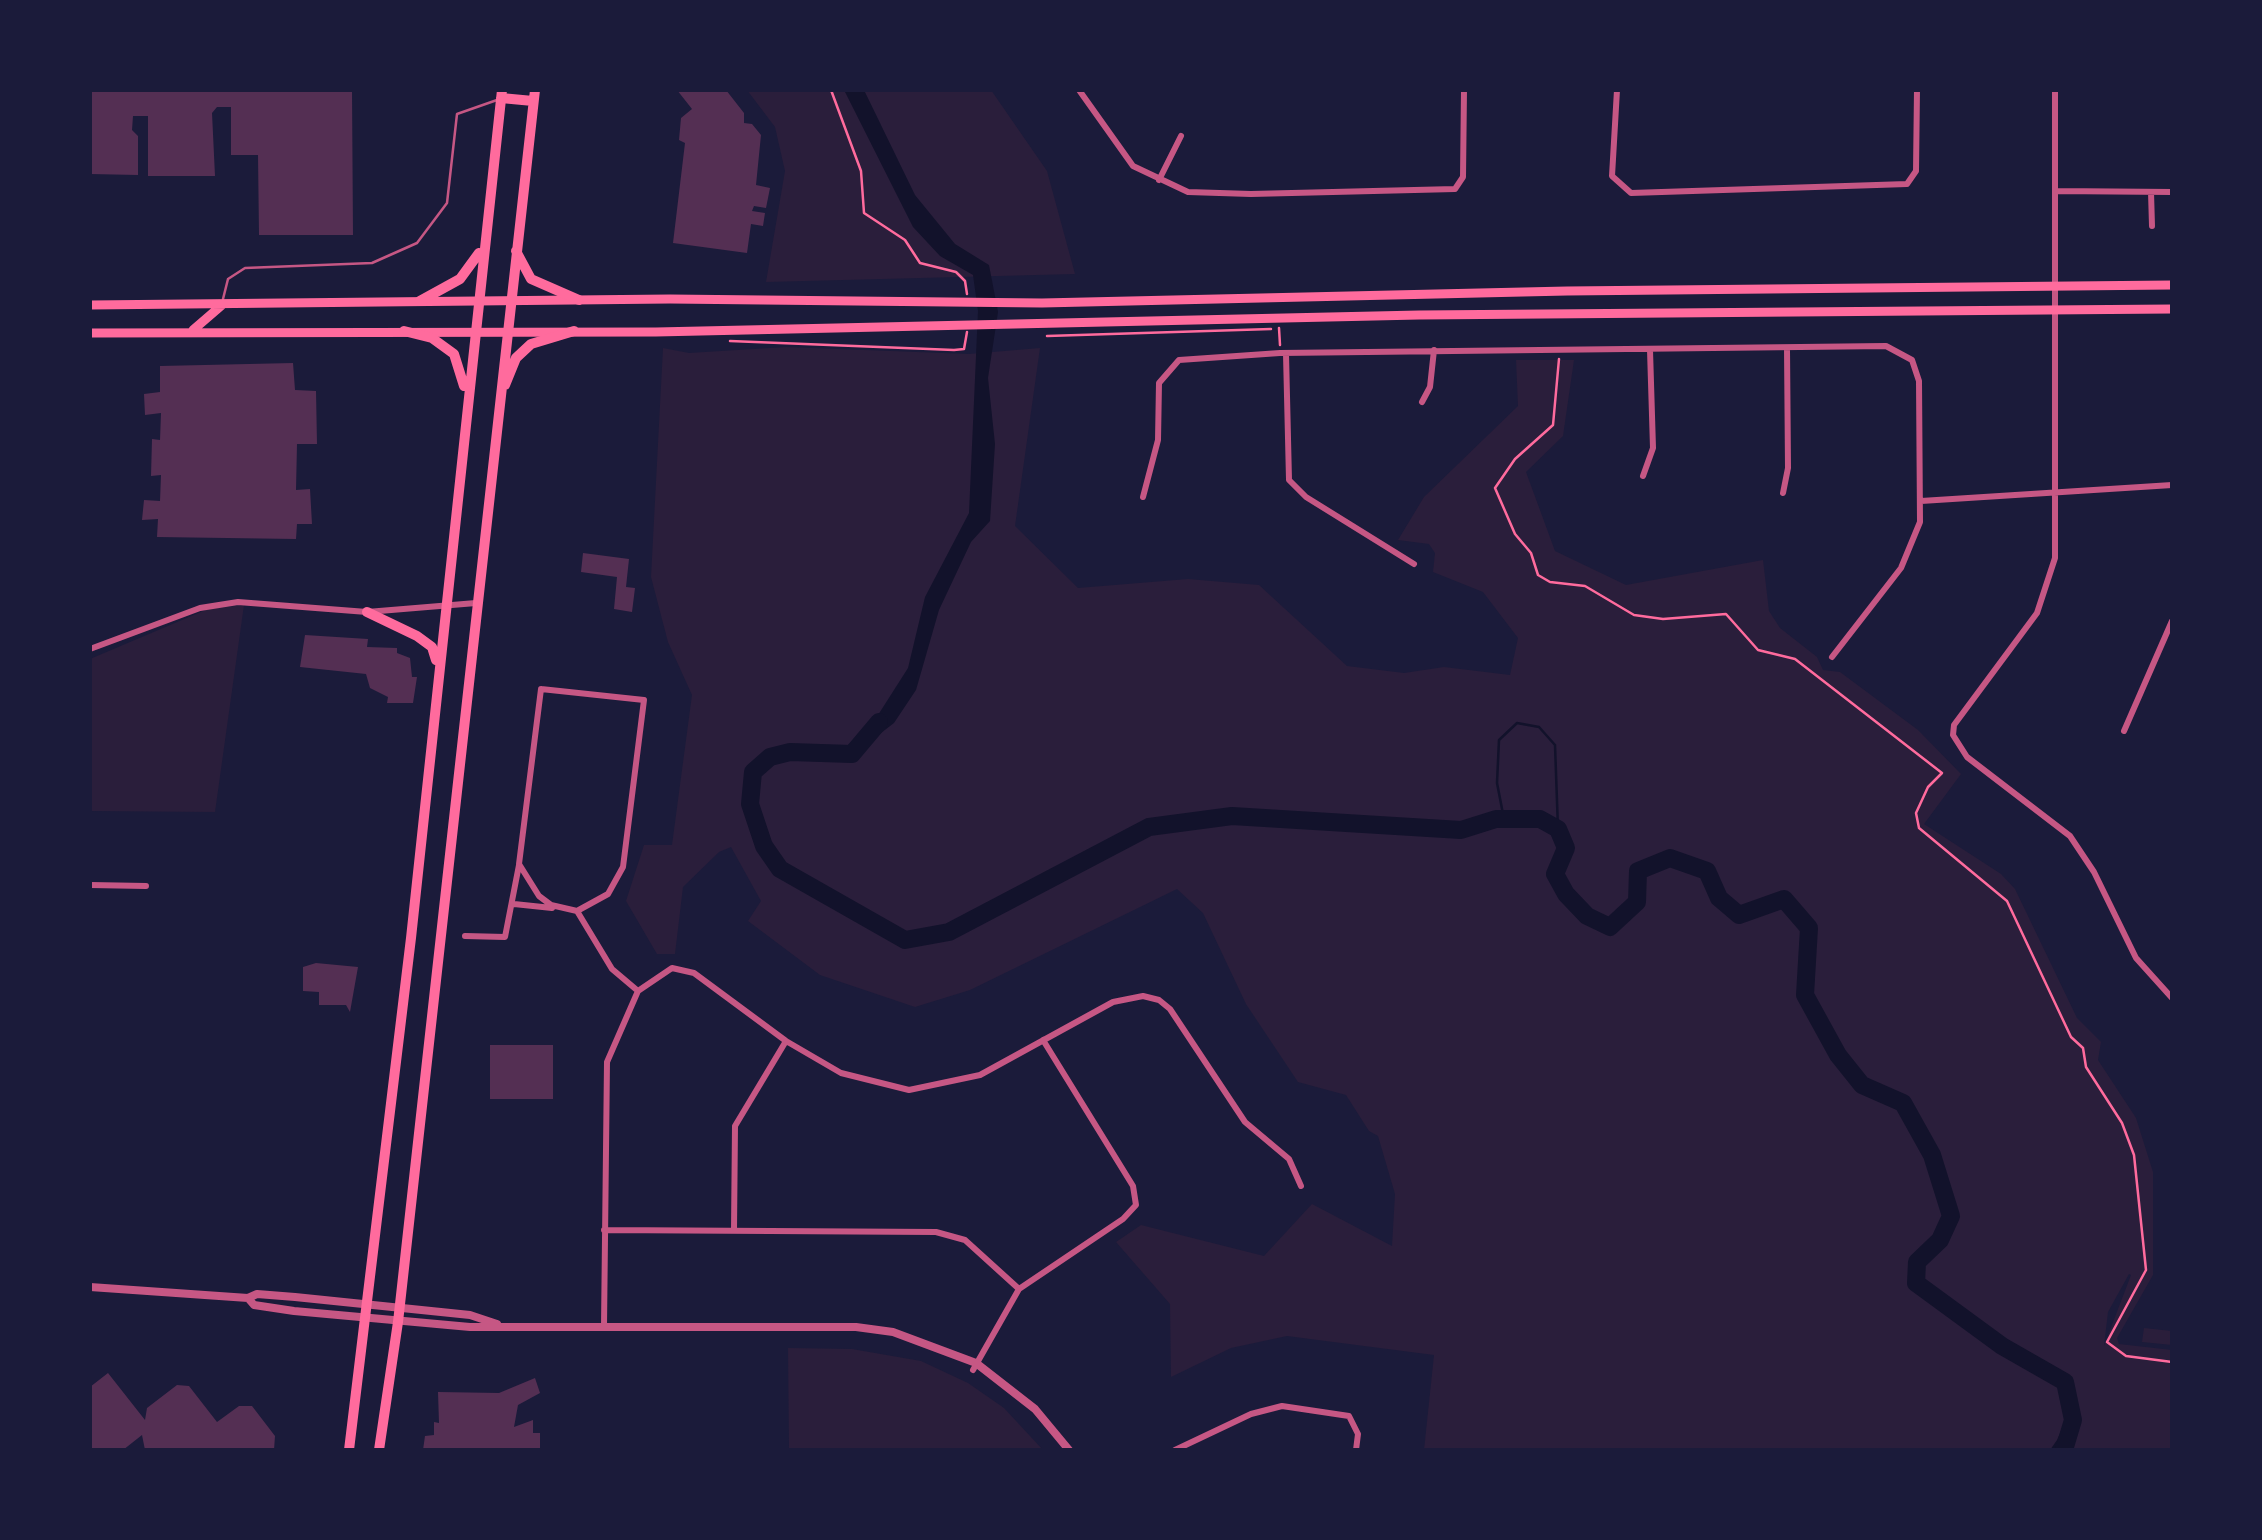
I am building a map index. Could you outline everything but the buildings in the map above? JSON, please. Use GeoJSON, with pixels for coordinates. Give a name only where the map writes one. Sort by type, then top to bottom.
{"type":"FeatureCollection","features":[{"type":"Feature","properties":{"kind":"main road"},"geometry":{"type":"LineString","coordinates":[[349,1450],[412,938],[501,94],[534,95],[400,1307],[380,1450]]}},
{"type":"Feature","properties":{"kind":"main road"},"geometry":{"type":"LineString","coordinates":[[420,301],[460,279],[477,260],[483,243]]}},
{"type":"Feature","properties":{"kind":"main road"},"geometry":{"type":"LineString","coordinates":[[516,250],[531,279],[579,300]]}},
{"type":"Feature","properties":{"kind":"main road"},"geometry":{"type":"LineString","coordinates":[[90,306],[478,300],[1042,303],[1567,290],[2172,285]]}},
{"type":"Feature","properties":{"kind":"main road"},"geometry":{"type":"LineString","coordinates":[[186,332],[205,324],[222,305]]}},
{"type":"Feature","properties":{"kind":"main road"},"geometry":{"type":"LineString","coordinates":[[90,333],[574,331],[939,322],[2172,308]]}},
{"type":"Feature","properties":{"kind":"main road"},"geometry":{"type":"LineString","coordinates":[[404,331],[432,338],[454,354],[466,402]]}},
{"type":"Feature","properties":{"kind":"main road"},"geometry":{"type":"LineString","coordinates":[[500,400],[522,351],[531,344],[574,331]]}},
{"type":"Feature","properties":{"kind":"main road"},"geometry":{"type":"LineString","coordinates":[[367,612],[418,636],[432,647],[438,666]]}},
{"type":"Feature","properties":{"kind":"street"},"geometry":{"type":"LineString","coordinates":[[1079,90],[1133,166],[1188,192],[1252,194],[1455,188],[1462,177],[1464,90]]}},
{"type":"Feature","properties":{"kind":"street"},"geometry":{"type":"LineString","coordinates":[[1617,90],[1612,176],[1631,192],[1907,184],[1916,171],[1918,90]]}},
{"type":"Feature","properties":{"kind":"street"},"geometry":{"type":"LineString","coordinates":[[2055,90],[2055,558],[2037,613],[1954,725],[1953,736],[1967,757],[2070,836],[2094,872],[2136,958],[2172,998]]}},
{"type":"Feature","properties":{"kind":"street"},"geometry":{"type":"LineString","coordinates":[[1159,180],[1182,136]]}},
{"type":"Feature","properties":{"kind":"street"},"geometry":{"type":"LineString","coordinates":[[2054,191],[2172,192]]}},
{"type":"Feature","properties":{"kind":"street"},"geometry":{"type":"LineString","coordinates":[[2152,192],[2152,226]]}},
{"type":"Feature","properties":{"kind":"street"},"geometry":{"type":"LineString","coordinates":[[1143,497],[1158,440],[1158,383],[1170,367],[1192,358],[1434,350],[1886,346],[1912,360],[1919,381],[1921,501],[1910,552],[1832,657]]}},
{"type":"Feature","properties":{"kind":"street"},"geometry":{"type":"LineString","coordinates":[[1783,494],[1788,468],[1786,348]]}},
{"type":"Feature","properties":{"kind":"street"},"geometry":{"type":"LineString","coordinates":[[1422,402],[1430,387],[1434,350]]}},
{"type":"Feature","properties":{"kind":"street"},"geometry":{"type":"LineString","coordinates":[[1643,476],[1654,448],[1650,350]]}},
{"type":"Feature","properties":{"kind":"street"},"geometry":{"type":"LineString","coordinates":[[1283,353],[1289,480],[1306,497],[1414,564]]}},
{"type":"Feature","properties":{"kind":"street"},"geometry":{"type":"LineString","coordinates":[[1921,501],[2172,484]]}},
{"type":"Feature","properties":{"kind":"street"},"geometry":{"type":"LineString","coordinates":[[90,649],[200,608],[238,602],[367,612],[476,603]]}},
{"type":"Feature","properties":{"kind":"street"},"geometry":{"type":"LineString","coordinates":[[2124,731],[2172,621]]}},
{"type":"Feature","properties":{"kind":"street"},"geometry":{"type":"LineString","coordinates":[[465,936],[505,937],[514,904],[541,690],[644,700],[623,868],[608,894],[577,911],[514,904]]}},
{"type":"Feature","properties":{"kind":"street"},"geometry":{"type":"LineString","coordinates":[[519,864],[540,896],[563,908]]}},
{"type":"Feature","properties":{"kind":"street"},"geometry":{"type":"LineString","coordinates":[[90,884],[146,886]]}},
{"type":"Feature","properties":{"kind":"street"},"geometry":{"type":"LineString","coordinates":[[577,911],[612,969],[638,991]]}},
{"type":"Feature","properties":{"kind":"street"},"geometry":{"type":"LineString","coordinates":[[604,1326],[607,1062],[638,991],[664,971],[686,968],[786,1041],[841,1073],[909,1090],[964,1081],[1113,1002],[1143,996],[1160,1000],[1246,1122],[1289,1159],[1301,1186]]}},
{"type":"Feature","properties":{"kind":"street"},"geometry":{"type":"LineString","coordinates":[[974,1366],[1019,1288],[1123,1219],[1136,1205],[1133,1186],[1043,1040]]}},
{"type":"Feature","properties":{"kind":"street"},"geometry":{"type":"LineString","coordinates":[[734,1230],[735,1126],[786,1041]]}},
{"type":"Feature","properties":{"kind":"street"},"geometry":{"type":"LineString","coordinates":[[604,1230],[936,1232],[965,1240],[1019,1288]]}},
{"type":"Feature","properties":{"kind":"street"},"geometry":{"type":"LineString","coordinates":[[90,1286],[368,1303],[470,1315],[500,1324]]}},
{"type":"Feature","properties":{"kind":"street"},"geometry":{"type":"LineString","coordinates":[[248,1298],[254,1305],[470,1328],[500,1324],[856,1327],[926,1341],[974,1366],[1035,1409],[1069,1450]]}},
{"type":"Feature","properties":{"kind":"street"},"geometry":{"type":"LineString","coordinates":[[1175,1450],[1251,1414],[1282,1406],[1349,1416],[1358,1434],[1356,1450]]}},
{"type":"Feature","properties":{"kind":"lane"},"geometry":{"type":"LineString","coordinates":[[222,305],[228,279],[245,268],[372,263],[416,243],[447,203],[457,114],[501,94]]}},
{"type":"Feature","properties":{"kind":"path"},"geometry":{"type":"LineString","coordinates":[[831,90],[862,171],[864,212],[905,240],[920,262],[956,272],[965,280],[967,305]]}},
{"type":"Feature","properties":{"kind":"path"},"geometry":{"type":"LineString","coordinates":[[724,340],[954,350],[964,349],[967,322]]}},
{"type":"Feature","properties":{"kind":"path"},"geometry":{"type":"LineString","coordinates":[[1048,336],[1279,328],[1283,353]]}},
{"type":"Feature","properties":{"kind":"path"},"geometry":{"type":"LineString","coordinates":[[1558,349],[1552,426],[1515,459],[1495,488],[1516,534],[1532,554],[1538,576],[1550,582],[1584,586],[1634,615],[1663,618],[1726,614],[1758,650],[1795,659],[1942,773],[1928,787],[1916,813],[1919,828],[2007,901],[2071,1036],[2083,1048],[2086,1067],[2122,1123],[2134,1156],[2146,1270],[2107,1342],[2126,1356],[2172,1362]]}},
{"type":"Feature","properties":{"kind":"shaded area"},"geometry":{"type":"Polygon","coordinates":[[[747,90],[991,90],[1047,171],[1075,274],[766,282],[785,171],[775,127],[747,90]]]}},
{"type":"Feature","properties":{"kind":"shaded area"},"geometry":{"type":"Polygon","coordinates":[[[844,90],[864,90],[915,195],[955,244],[989,265],[998,312],[988,378],[995,444],[990,521],[971,542],[939,610],[916,690],[894,723],[868,743],[864,737],[908,668],[925,597],[969,513],[978,311],[973,275],[940,256],[913,227],[844,90]]]}},
{"type":"Feature","properties":{"kind":"shaded area"},"geometry":{"type":"Polygon","coordinates":[[[786,347],[969,354],[1040,348],[1015,526],[1078,588],[1188,579],[1259,585],[1347,666],[1404,673],[1444,667],[1510,675],[1518,638],[1483,592],[1433,572],[1435,553],[1429,544],[1398,540],[1424,497],[1518,406],[1516,360],[1574,360],[1563,436],[1526,472],[1555,551],[1626,585],[1763,560],[1769,611],[1780,628],[1817,657],[1823,670],[1840,672],[1918,730],[1961,774],[1924,824],[2001,874],[2015,889],[2077,1018],[2101,1042],[2098,1060],[2136,1118],[2153,1172],[2153,1275],[2117,1338],[2119,1344],[2172,1350],[2172,1450],[1424,1450],[1434,1355],[1287,1336],[1231,1348],[1171,1377],[1170,1304],[1116,1242],[1141,1225],[1264,1256],[1312,1204],[1392,1246],[1395,1194],[1378,1136],[1369,1131],[1346,1095],[1298,1082],[1246,1004],[1203,913],[1177,889],[970,990],[915,1007],[820,975],[748,921],[761,901],[731,847],[719,852],[683,887],[675,954],[657,954],[626,901],[644,845],[672,845],[692,695],[668,642],[651,577],[663,348],[689,353],[786,347]],[[2131,1275],[2108,1312],[2104,1346],[2131,1275]]]}},
{"type":"Feature","properties":{"kind":"shaded area"},"geometry":{"type":"Polygon","coordinates":[[[244,605],[215,812],[90,811],[90,659],[208,609],[244,605]]]}},
{"type":"Feature","properties":{"kind":"shaded area"},"geometry":{"type":"Polygon","coordinates":[[[2144,1328],[2172,1331],[2172,1345],[2142,1342],[2144,1328]]]}},
{"type":"Feature","properties":{"kind":"shaded area"},"geometry":{"type":"Polygon","coordinates":[[[788,1348],[852,1349],[921,1361],[968,1383],[1004,1408],[1043,1450],[789,1450],[788,1348]]]}},
{"type":"Feature","properties":{"kind":"shaded area"},"geometry":{"type":"Polygon","coordinates":[[[2073,1404],[2069,1450],[2050,1450],[2057,1440],[2073,1404]]]}},
{"type":"Feature","properties":{"kind":"waterway"},"geometry":{"type":"LineString","coordinates":[[879,722],[852,754],[790,752],[770,757],[753,772],[750,804],[764,846],[780,869],[905,940],[949,932],[1149,827],[1232,816],[1461,830],[1496,819],[1540,819],[1558,829],[1566,848],[1555,874],[1566,894],[1587,916],[1610,927],[1637,902],[1638,871],[1670,858],[1707,871],[1719,898],[1739,915],[1784,899],[1809,928],[1805,995],[1838,1055],[1862,1085],[1903,1103],[1932,1155],[1951,1216],[1940,1240],[1917,1262],[1916,1283],[2002,1346],[2065,1382],[2073,1420],[2064,1450]]}},
{"type":"Feature","properties":{"kind":"waterway"},"geometry":{"type":"LineString","coordinates":[[1504,819],[1497,783],[1499,740],[1517,723],[1539,727],[1555,745],[1558,829]]}}]}
